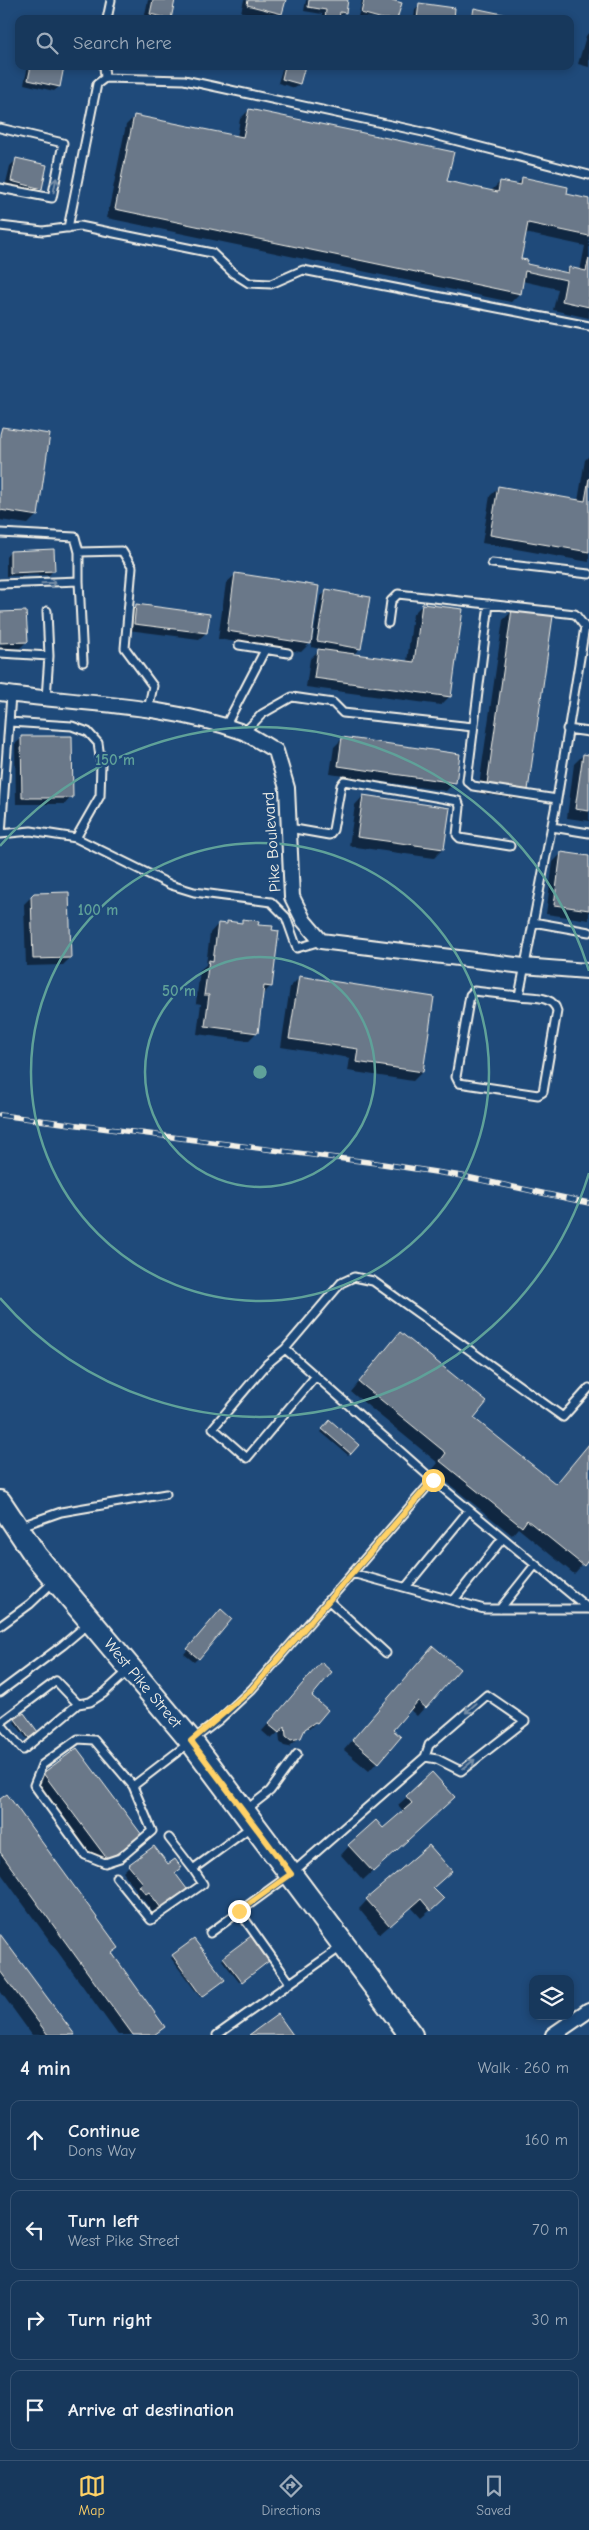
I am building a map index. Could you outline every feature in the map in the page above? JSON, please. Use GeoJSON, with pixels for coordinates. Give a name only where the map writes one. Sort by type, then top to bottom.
{"type":"FeatureCollection","features":[{"type":"Feature","properties":{"kind":"main road","name":"West Pike Street"},"geometry":{"type":"LineString","coordinates":[[0,1502],[16,1528],[56,1580],[191,1741],[411,2035]]}},
{"type":"Feature","properties":{"kind":"street","name":"Pike Boulevard"},"geometry":{"type":"LineString","coordinates":[[5,694],[148,710],[192,717],[244,733],[276,751],[287,788],[292,897],[304,922],[321,940]]}},
{"type":"Feature","properties":{"kind":"street"},"geometry":{"type":"LineString","coordinates":[[321,940],[523,966],[588,971]]}},
{"type":"Feature","properties":{"kind":"street"},"geometry":{"type":"LineString","coordinates":[[553,2035],[589,2010]]}},
{"type":"Feature","properties":{"kind":"lane"},"geometry":{"type":"LineString","coordinates":[[108,15],[111,0]]}},
{"type":"Feature","properties":{"kind":"lane"},"geometry":{"type":"LineString","coordinates":[[104,70],[105,78]]}},
{"type":"Feature","properties":{"kind":"lane"},"geometry":{"type":"LineString","coordinates":[[68,228],[97,84],[105,78],[184,80],[422,132],[589,175]]}},
{"type":"Feature","properties":{"kind":"lane"},"geometry":{"type":"LineString","coordinates":[[0,128],[63,143],[52,198],[0,188]]}},
{"type":"Feature","properties":{"kind":"lane"},"geometry":{"type":"LineString","coordinates":[[0,226],[43,231],[80,226],[212,253],[233,273],[249,284],[271,284],[303,270],[589,326]]}},
{"type":"Feature","properties":{"kind":"lane"},"geometry":{"type":"LineString","coordinates":[[0,533],[76,537],[79,552],[83,662]]}},
{"type":"Feature","properties":{"kind":"lane"},"geometry":{"type":"LineString","coordinates":[[79,552],[122,551],[132,567],[125,648],[153,686],[148,710]]}},
{"type":"Feature","properties":{"kind":"lane"},"geometry":{"type":"LineString","coordinates":[[492,563],[589,574]]}},
{"type":"Feature","properties":{"kind":"lane"},"geometry":{"type":"LineString","coordinates":[[0,584],[79,581]]}},
{"type":"Feature","properties":{"kind":"lane"},"geometry":{"type":"LineString","coordinates":[[388,623],[391,601],[398,594],[575,614],[585,627],[552,827],[523,966],[519,996]]}},
{"type":"Feature","properties":{"kind":"lane"},"geometry":{"type":"LineString","coordinates":[[490,604],[467,781],[473,786],[557,799]]}},
{"type":"Feature","properties":{"kind":"lane"},"geometry":{"type":"LineString","coordinates":[[46,698],[49,656],[47,612]]}},
{"type":"Feature","properties":{"kind":"lane"},"geometry":{"type":"LineString","coordinates":[[239,645],[288,653]]}},
{"type":"Feature","properties":{"kind":"lane"},"geometry":{"type":"LineString","coordinates":[[225,727],[265,650]]}},
{"type":"Feature","properties":{"kind":"lane"},"geometry":{"type":"LineString","coordinates":[[0,654],[49,656]]}},
{"type":"Feature","properties":{"kind":"lane"},"geometry":{"type":"LineString","coordinates":[[5,694],[9,722],[1,834],[31,832],[76,838],[171,885],[194,892],[271,902],[286,918],[298,948],[321,940]]}},
{"type":"Feature","properties":{"kind":"lane"},"geometry":{"type":"LineString","coordinates":[[244,733],[262,714],[292,697],[333,703],[343,713],[474,728]]}},
{"type":"Feature","properties":{"kind":"lane"},"geometry":{"type":"LineString","coordinates":[[9,722],[72,726],[88,732],[98,743],[101,764],[100,796],[76,838]]}},
{"type":"Feature","properties":{"kind":"lane"},"geometry":{"type":"LineString","coordinates":[[567,729],[589,732]]}},
{"type":"Feature","properties":{"kind":"lane"},"geometry":{"type":"LineString","coordinates":[[289,828],[329,835],[333,830],[340,785],[344,782],[458,800],[460,806],[457,835],[460,838],[510,846]]}},
{"type":"Feature","properties":{"kind":"lane"},"geometry":{"type":"LineString","coordinates":[[552,827],[589,833]]}},
{"type":"Feature","properties":{"kind":"lane"},"geometry":{"type":"LineString","coordinates":[[532,922],[589,932]]}},
{"type":"Feature","properties":{"kind":"lane"},"geometry":{"type":"LineString","coordinates":[[474,991],[519,996],[551,1000],[555,1004],[557,1011],[543,1092],[538,1095],[459,1082],[456,1077],[470,995],[474,991]]}},
{"type":"Feature","properties":{"kind":"lane"},"geometry":{"type":"LineString","coordinates":[[315,1377],[248,1458],[213,1428],[267,1364],[285,1348],[341,1283],[354,1277],[373,1281],[563,1417],[589,1388]]}},
{"type":"Feature","properties":{"kind":"lane"},"geometry":{"type":"LineString","coordinates":[[285,1348],[315,1377],[433,1480],[588,1609]]}},
{"type":"Feature","properties":{"kind":"lane"},"geometry":{"type":"LineString","coordinates":[[134,1786],[252,1689],[433,1480]]}},
{"type":"Feature","properties":{"kind":"lane"},"geometry":{"type":"LineString","coordinates":[[16,1528],[38,1518],[61,1512],[166,1494]]}},
{"type":"Feature","properties":{"kind":"lane"},"geometry":{"type":"LineString","coordinates":[[406,1587],[468,1510]]}},
{"type":"Feature","properties":{"kind":"lane"},"geometry":{"type":"LineString","coordinates":[[454,1600],[503,1538]]}},
{"type":"Feature","properties":{"kind":"lane"},"geometry":{"type":"LineString","coordinates":[[500,1609],[535,1565]]}},
{"type":"Feature","properties":{"kind":"lane"},"geometry":{"type":"LineString","coordinates":[[352,1573],[484,1609],[588,1609]]}},
{"type":"Feature","properties":{"kind":"lane"},"geometry":{"type":"LineString","coordinates":[[0,1626],[30,1604],[56,1580]]}},
{"type":"Feature","properties":{"kind":"lane"},"geometry":{"type":"LineString","coordinates":[[328,1600],[386,1653]]}},
{"type":"Feature","properties":{"kind":"lane"},"geometry":{"type":"LineString","coordinates":[[0,1692],[63,1645],[90,1622]]}},
{"type":"Feature","properties":{"kind":"lane"},"geometry":{"type":"LineString","coordinates":[[78,1704],[56,1681],[0,1723],[23,1750],[78,1704],[90,1702],[104,1693],[130,1670]]}},
{"type":"Feature","properties":{"kind":"lane"},"geometry":{"type":"LineString","coordinates":[[210,1933],[291,1874],[425,1757],[429,1745],[487,1695],[524,1721],[461,1771],[436,1759],[425,1757]]}},
{"type":"Feature","properties":{"kind":"lane"},"geometry":{"type":"LineString","coordinates":[[78,1739],[94,1740],[134,1786],[152,1831],[120,1858],[105,1863],[85,1855],[34,1784],[42,1765],[78,1739]]}},
{"type":"Feature","properties":{"kind":"lane"},"geometry":{"type":"LineString","coordinates":[[193,1869],[249,1818],[297,1754]]}},
{"type":"Feature","properties":{"kind":"lane"},"geometry":{"type":"LineString","coordinates":[[116,1877],[151,1920],[203,1884],[169,1838]]}},
{"type":"Feature","properties":{"kind":"lane"},"geometry":{"type":"LineString","coordinates":[[239,1911],[290,1984]]}},
{"type":"Feature","properties":{"kind":"lane"},"geometry":{"type":"LineString","coordinates":[[217,2035],[343,1945]]}},
{"type":"Feature","properties":{"kind":"building"},"geometry":{"type":"Polygon","coordinates":[[[153,0],[175,0],[172,15],[150,14],[153,0]]]}},
{"type":"Feature","properties":{"kind":"building"},"geometry":{"type":"Polygon","coordinates":[[[248,0],[286,0],[282,14],[247,5],[248,0]]]}},
{"type":"Feature","properties":{"kind":"building"},"geometry":{"type":"Polygon","coordinates":[[[309,0],[348,0],[346,13],[340,12],[340,15],[325,15],[326,10],[308,7],[309,0]]]}},
{"type":"Feature","properties":{"kind":"building"},"geometry":{"type":"Polygon","coordinates":[[[364,0],[392,0],[402,3],[398,15],[368,15],[361,13],[364,0]]]}},
{"type":"Feature","properties":{"kind":"building"},"geometry":{"type":"Polygon","coordinates":[[[419,3],[455,8],[454,15],[418,15],[419,3]]]}},
{"type":"Feature","properties":{"kind":"building"},"geometry":{"type":"Polygon","coordinates":[[[474,8],[507,15],[473,15],[474,8]]]}},
{"type":"Feature","properties":{"kind":"building"},"geometry":{"type":"Polygon","coordinates":[[[30,70],[63,70],[60,87],[28,80],[30,70]]]}},
{"type":"Feature","properties":{"kind":"building"},"geometry":{"type":"Polygon","coordinates":[[[284,70],[304,70],[300,84],[282,79],[284,70]]]}},
{"type":"Feature","properties":{"kind":"building"},"geometry":{"type":"Polygon","coordinates":[[[249,109],[454,152],[447,181],[498,192],[500,181],[521,185],[522,177],[568,187],[567,194],[589,199],[589,236],[528,223],[521,259],[528,260],[527,264],[568,273],[569,267],[586,271],[589,258],[589,307],[562,301],[566,280],[525,271],[521,294],[115,209],[134,115],[243,137],[249,109]]]}},
{"type":"Feature","properties":{"kind":"building"},"geometry":{"type":"Polygon","coordinates":[[[16,158],[47,165],[42,189],[11,181],[16,158]]]}},
{"type":"Feature","properties":{"kind":"building"},"geometry":{"type":"Polygon","coordinates":[[[2,427],[50,434],[38,516],[0,510],[0,434],[2,427]]]}},
{"type":"Feature","properties":{"kind":"building"},"geometry":{"type":"Polygon","coordinates":[[[589,478],[589,552],[490,535],[498,486],[585,501],[589,478]]]}},
{"type":"Feature","properties":{"kind":"building"},"geometry":{"type":"Polygon","coordinates":[[[54,549],[55,571],[10,573],[10,551],[54,549]]]}},
{"type":"Feature","properties":{"kind":"building"},"geometry":{"type":"Polygon","coordinates":[[[235,573],[319,586],[311,644],[227,631],[235,573]]]}},
{"type":"Feature","properties":{"kind":"building"},"geometry":{"type":"Polygon","coordinates":[[[326,589],[370,597],[361,649],[317,641],[326,589]]]}},
{"type":"Feature","properties":{"kind":"building"},"geometry":{"type":"Polygon","coordinates":[[[136,604],[210,614],[207,633],[134,624],[136,604]]]}},
{"type":"Feature","properties":{"kind":"building"},"geometry":{"type":"Polygon","coordinates":[[[422,604],[463,609],[451,697],[314,678],[318,649],[414,662],[422,604]]]}},
{"type":"Feature","properties":{"kind":"building"},"geometry":{"type":"Polygon","coordinates":[[[512,609],[553,616],[528,790],[487,784],[512,609]]]}},
{"type":"Feature","properties":{"kind":"building"},"geometry":{"type":"Polygon","coordinates":[[[26,611],[28,642],[0,643],[0,612],[26,611]]]}},
{"type":"Feature","properties":{"kind":"building"},"geometry":{"type":"Polygon","coordinates":[[[21,736],[72,736],[73,798],[22,798],[21,736]]]}},
{"type":"Feature","properties":{"kind":"building"},"geometry":{"type":"Polygon","coordinates":[[[342,737],[460,754],[456,783],[338,766],[342,737]]]}},
{"type":"Feature","properties":{"kind":"building"},"geometry":{"type":"Polygon","coordinates":[[[583,754],[589,755],[589,811],[575,809],[583,754]]]}},
{"type":"Feature","properties":{"kind":"building"},"geometry":{"type":"Polygon","coordinates":[[[363,795],[450,808],[444,849],[357,837],[363,795]]]}},
{"type":"Feature","properties":{"kind":"building"},"geometry":{"type":"Polygon","coordinates":[[[561,852],[589,856],[589,910],[554,905],[561,852]]]}},
{"type":"Feature","properties":{"kind":"building"},"geometry":{"type":"Polygon","coordinates":[[[69,892],[71,958],[33,959],[31,896],[34,893],[69,892]]]}},
{"type":"Feature","properties":{"kind":"building"},"geometry":{"type":"Polygon","coordinates":[[[242,919],[259,921],[258,925],[273,926],[272,930],[279,931],[272,987],[264,986],[258,1033],[205,1026],[209,995],[204,995],[209,960],[213,961],[218,923],[227,924],[227,921],[242,923],[242,919]]]}},
{"type":"Feature","properties":{"kind":"building"},"geometry":{"type":"Polygon","coordinates":[[[299,976],[434,997],[423,1072],[356,1062],[358,1049],[289,1039],[299,976]]]}},
{"type":"Feature","properties":{"kind":"building"},"geometry":{"type":"Polygon","coordinates":[[[400,1332],[487,1402],[474,1418],[556,1484],[589,1444],[589,1559],[584,1566],[527,1520],[522,1527],[440,1461],[446,1453],[359,1382],[400,1332]]]}},
{"type":"Feature","properties":{"kind":"building"},"geometry":{"type":"Polygon","coordinates":[[[330,1420],[359,1445],[351,1454],[322,1429],[330,1420]]]}},
{"type":"Feature","properties":{"kind":"building"},"geometry":{"type":"Polygon","coordinates":[[[221,1609],[232,1619],[199,1659],[187,1649],[221,1609]]]}},
{"type":"Feature","properties":{"kind":"building"},"geometry":{"type":"Polygon","coordinates":[[[433,1646],[460,1669],[426,1708],[418,1701],[393,1730],[401,1737],[379,1763],[352,1740],[433,1646]]]}},
{"type":"Feature","properties":{"kind":"building"},"geometry":{"type":"Polygon","coordinates":[[[321,1662],[332,1672],[312,1696],[328,1710],[317,1723],[315,1722],[305,1729],[301,1738],[291,1740],[286,1736],[285,1726],[279,1733],[268,1724],[321,1662]]]}},
{"type":"Feature","properties":{"kind":"building"},"geometry":{"type":"Polygon","coordinates":[[[24,1713],[38,1732],[29,1738],[15,1719],[24,1713]]]}},
{"type":"Feature","properties":{"kind":"building"},"geometry":{"type":"Polygon","coordinates":[[[77,1748],[142,1835],[108,1860],[43,1773],[77,1748]]]}},
{"type":"Feature","properties":{"kind":"building"},"geometry":{"type":"Polygon","coordinates":[[[432,1772],[455,1797],[373,1872],[348,1845],[376,1820],[383,1828],[412,1803],[406,1796],[432,1772]]]}},
{"type":"Feature","properties":{"kind":"building"},"geometry":{"type":"Polygon","coordinates":[[[7,1794],[119,1948],[112,1953],[165,2027],[154,2035],[133,2035],[0,1852],[0,1799],[7,1794]]]}},
{"type":"Feature","properties":{"kind":"building"},"geometry":{"type":"Polygon","coordinates":[[[429,1845],[452,1871],[433,1888],[444,1899],[431,1911],[421,1899],[390,1926],[366,1899],[429,1845]]]}},
{"type":"Feature","properties":{"kind":"building"},"geometry":{"type":"Polygon","coordinates":[[[154,1846],[168,1864],[175,1859],[182,1868],[175,1873],[187,1889],[161,1908],[149,1892],[146,1894],[139,1886],[143,1883],[128,1865],[154,1846]]]}},
{"type":"Feature","properties":{"kind":"building"},"geometry":{"type":"Polygon","coordinates":[[[0,1934],[75,2035],[48,2035],[0,1971],[0,1934]]]}},
{"type":"Feature","properties":{"kind":"building"},"geometry":{"type":"Polygon","coordinates":[[[251,1936],[269,1961],[242,1982],[223,1957],[251,1936]]]}},
{"type":"Feature","properties":{"kind":"building"},"geometry":{"type":"Polygon","coordinates":[[[194,1939],[225,1980],[202,1997],[172,1955],[194,1939]]]}},
{"type":"Feature","properties":{"kind":"building"},"geometry":{"type":"Polygon","coordinates":[[[278,2014],[293,2035],[249,2035],[278,2014]]]}},
{"type":"Feature","properties":{"kind":"railway"},"geometry":{"type":"LineString","coordinates":[[0,1115],[376,1163],[462,1176],[589,1203]]}},
{"type":"Feature","properties":{"kind":"route"},"geometry":{"type":"LineString","coordinates":[[239,1911],[291,1874],[191,1741],[219,1720],[252,1689],[433,1480]]}}]}
